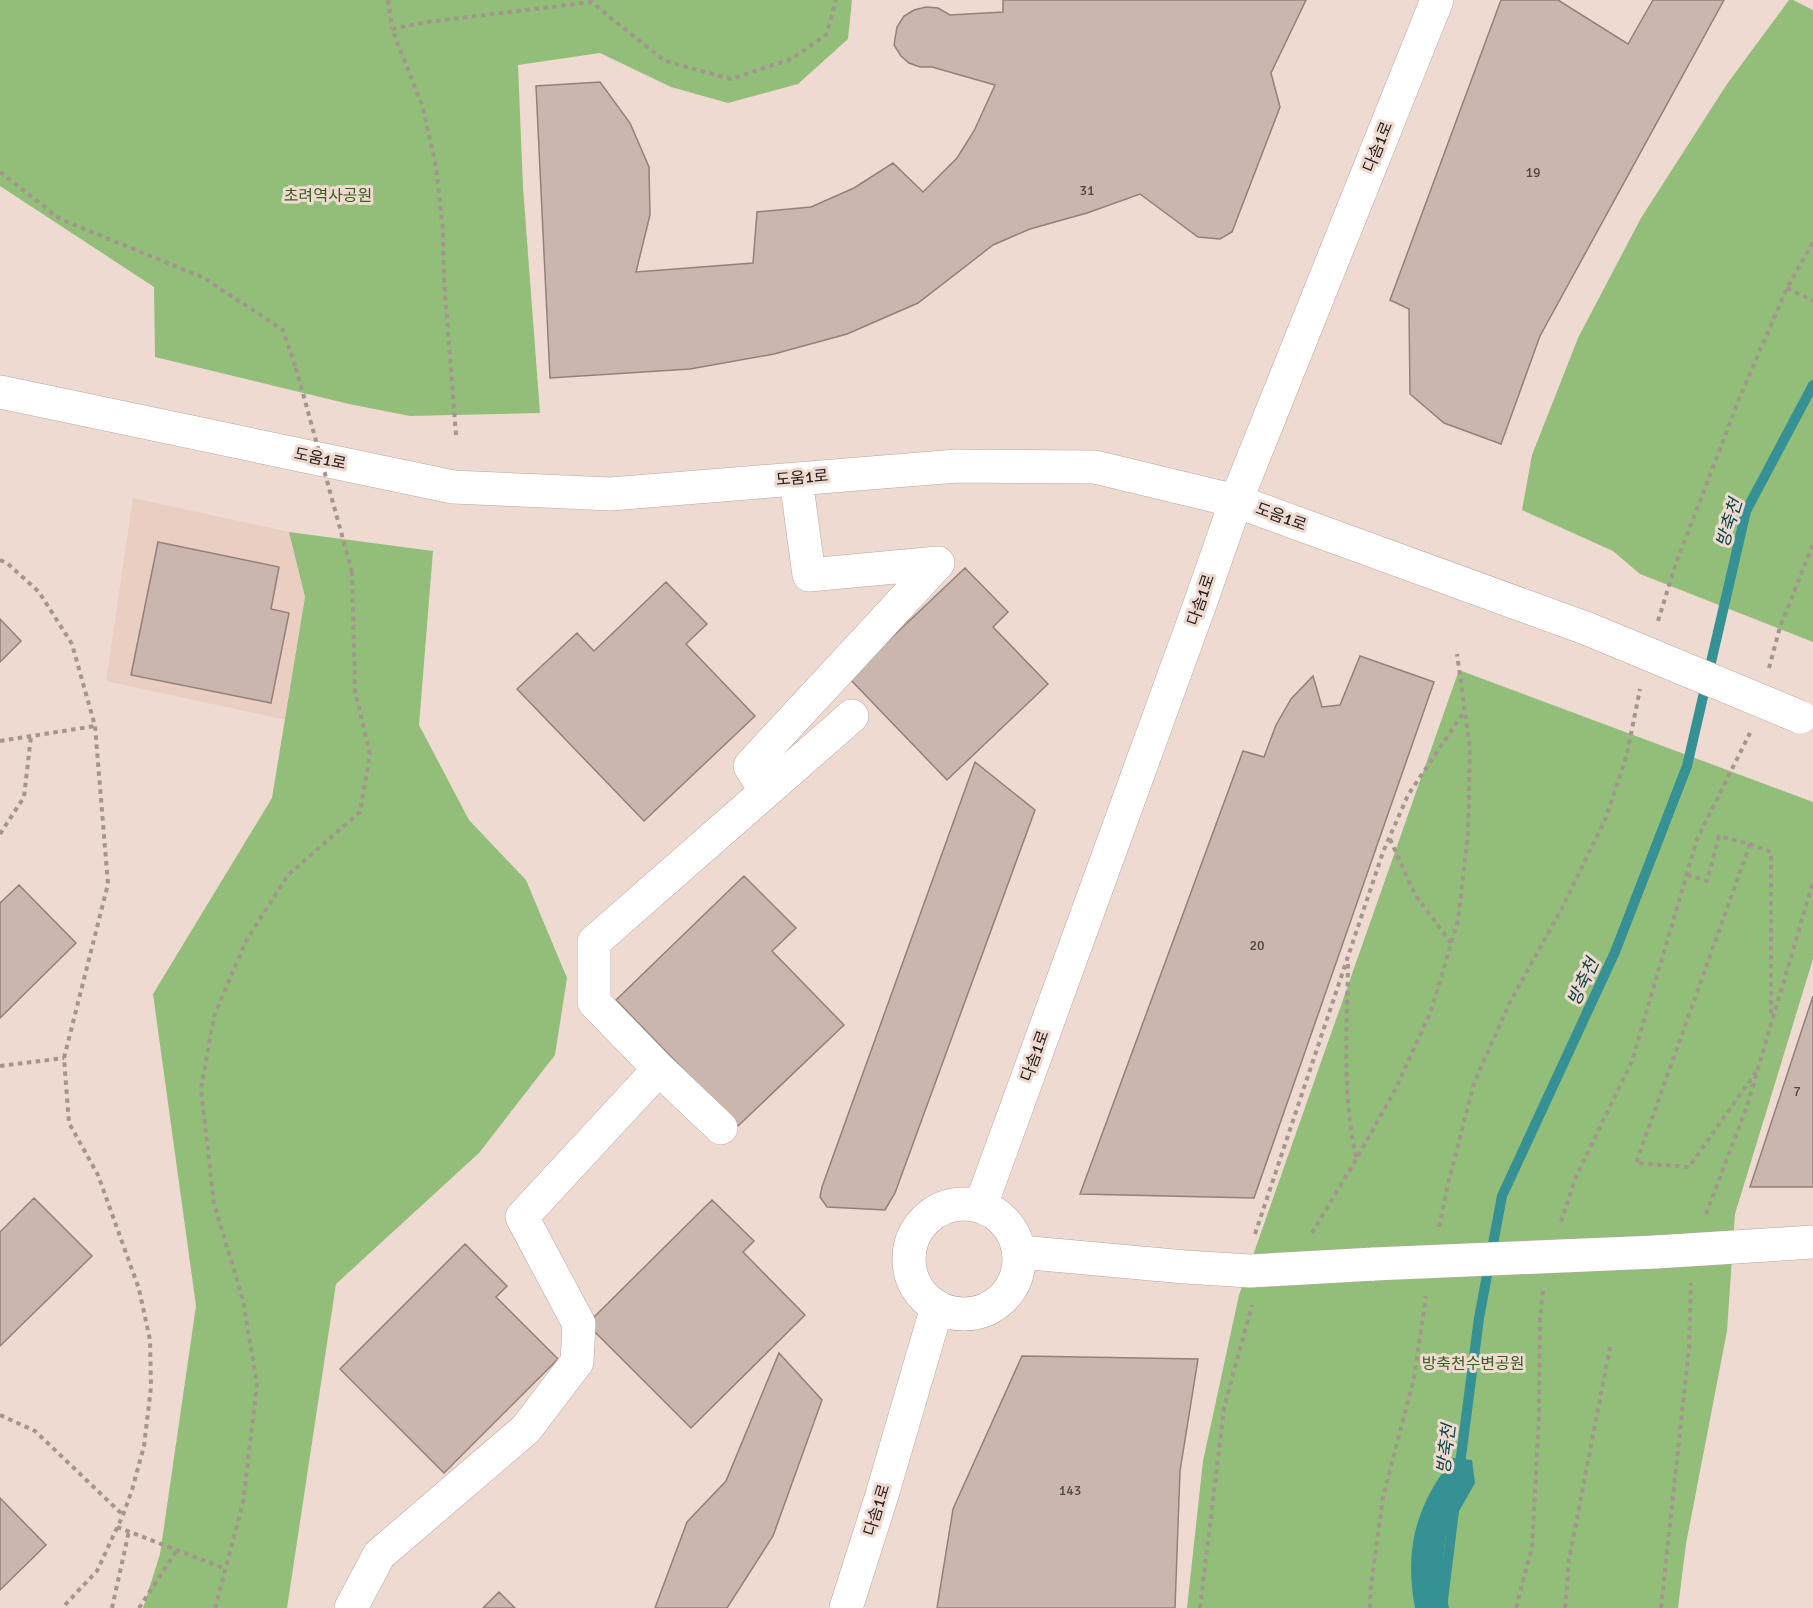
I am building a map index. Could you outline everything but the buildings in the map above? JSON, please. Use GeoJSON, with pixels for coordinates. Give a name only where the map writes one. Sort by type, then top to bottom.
{"type":"FeatureCollection","features":[{"type":"Feature","properties":{"kind":"street","name":"다솜1로"},"geometry":{"type":"LineString","coordinates":[[981,1205],[1236,501],[1437,0]]}},
{"type":"Feature","properties":{"kind":"street","name":"도움1로"},"geometry":{"type":"LineString","coordinates":[[0,392],[453,487],[611,494],[957,466],[1095,467],[1236,501],[1588,629],[1807,719]]}},
{"type":"Feature","properties":{"kind":"street"},"geometry":{"type":"LineString","coordinates":[[766,791],[750,766],[938,563],[809,575],[796,479]]}},
{"type":"Feature","properties":{"kind":"street"},"geometry":{"type":"LineString","coordinates":[[721,1128],[594,1002],[594,942],[852,716]]}},
{"type":"Feature","properties":{"kind":"street"},"geometry":{"type":"LineString","coordinates":[[351,1608],[379,1555],[526,1429],[577,1362],[579,1324],[522,1217],[659,1069]]}},
{"type":"Feature","properties":{"kind":"street"},"geometry":{"type":"LineString","coordinates":[[962,1203],[981,1205],[998,1214],[1011,1228],[1020,1252],[1016,1281],[1005,1297],[990,1309],[972,1314],[954,1313],[937,1307],[923,1296],[913,1281],[909,1263],[913,1237],[929,1215],[944,1206],[962,1203]]}},
{"type":"Feature","properties":{"kind":"street"},"geometry":{"type":"LineString","coordinates":[[1020,1252],[1185,1268],[1250,1271],[1656,1252],[1813,1242]]}},
{"type":"Feature","properties":{"kind":"street","name":"다솜1로"},"geometry":{"type":"LineString","coordinates":[[846,1608],[937,1307]]}},
{"type":"Feature","properties":{"kind":"path"},"geometry":{"type":"LineString","coordinates":[[388,0],[392,28],[423,108],[436,167],[443,231],[444,279],[456,435]]}},
{"type":"Feature","properties":{"kind":"path"},"geometry":{"type":"LineString","coordinates":[[392,28],[592,2],[665,61],[731,79],[791,59],[826,35],[836,0]]}},
{"type":"Feature","properties":{"kind":"path"},"geometry":{"type":"LineString","coordinates":[[0,172],[60,219],[204,278],[283,330],[296,368],[352,572],[356,691],[370,754],[360,812],[288,875],[246,940],[214,1016],[201,1089],[214,1204],[243,1300],[257,1385],[243,1503],[215,1608]]}},
{"type":"Feature","properties":{"kind":"path"},"geometry":{"type":"LineString","coordinates":[[1658,622],[1675,566],[1735,410],[1786,288],[1813,242]]}},
{"type":"Feature","properties":{"kind":"path"},"geometry":{"type":"LineString","coordinates":[[1786,288],[1813,301]]}},
{"type":"Feature","properties":{"kind":"path"},"geometry":{"type":"LineString","coordinates":[[1768,670],[1780,627],[1813,544]]}},
{"type":"Feature","properties":{"kind":"path"},"geometry":{"type":"LineString","coordinates":[[0,560],[7,563],[39,592],[72,644],[95,726],[108,884],[64,1058],[69,1123],[98,1175],[139,1289],[150,1340],[151,1386],[144,1446],[123,1515],[97,1571],[62,1608]]}},
{"type":"Feature","properties":{"kind":"path"},"geometry":{"type":"LineString","coordinates":[[1310,1236],[1395,1090],[1431,1011],[1458,920],[1468,834],[1470,748],[1457,654]]}},
{"type":"Feature","properties":{"kind":"path"},"geometry":{"type":"LineString","coordinates":[[1437,1237],[1474,1083],[1510,1002],[1561,910],[1606,818],[1627,754],[1640,688]]}},
{"type":"Feature","properties":{"kind":"path"},"geometry":{"type":"LineString","coordinates":[[1255,1234],[1383,852],[1408,795],[1465,711]]}},
{"type":"Feature","properties":{"kind":"path"},"geometry":{"type":"LineString","coordinates":[[1557,1232],[1575,1179],[1632,1061],[1697,839],[1754,724]]}},
{"type":"Feature","properties":{"kind":"path"},"geometry":{"type":"LineString","coordinates":[[0,741],[95,726]]}},
{"type":"Feature","properties":{"kind":"path"},"geometry":{"type":"LineString","coordinates":[[0,834],[24,797],[32,736]]}},
{"type":"Feature","properties":{"kind":"path"},"geometry":{"type":"LineString","coordinates":[[1687,875],[1707,881],[1719,836],[1772,852],[1772,1020]]}},
{"type":"Feature","properties":{"kind":"path"},"geometry":{"type":"LineString","coordinates":[[1389,838],[1415,895],[1451,943]]}},
{"type":"Feature","properties":{"kind":"path"},"geometry":{"type":"LineString","coordinates":[[1750,844],[1636,1163],[1689,1167],[1756,1072]]}},
{"type":"Feature","properties":{"kind":"path"},"geometry":{"type":"LineString","coordinates":[[1702,1223],[1747,1106],[1813,882]]}},
{"type":"Feature","properties":{"kind":"path"},"geometry":{"type":"LineString","coordinates":[[1348,960],[1348,1093],[1353,1143],[1357,1158]]}},
{"type":"Feature","properties":{"kind":"path"},"geometry":{"type":"LineString","coordinates":[[0,1066],[64,1058]]}},
{"type":"Feature","properties":{"kind":"path"},"geometry":{"type":"LineString","coordinates":[[1661,1608],[1689,1348],[1691,1276]]}},
{"type":"Feature","properties":{"kind":"path"},"geometry":{"type":"LineString","coordinates":[[1516,1608],[1532,1547],[1539,1416],[1540,1319],[1544,1286]]}},
{"type":"Feature","properties":{"kind":"path"},"geometry":{"type":"LineString","coordinates":[[1370,1608],[1383,1497],[1414,1378],[1426,1293]]}},
{"type":"Feature","properties":{"kind":"path"},"geometry":{"type":"LineString","coordinates":[[1200,1608],[1224,1408],[1253,1299]]}},
{"type":"Feature","properties":{"kind":"path"},"geometry":{"type":"LineString","coordinates":[[1565,1608],[1569,1560],[1610,1347]]}},
{"type":"Feature","properties":{"kind":"path"},"geometry":{"type":"LineString","coordinates":[[0,1415],[35,1431],[123,1515]]}},
{"type":"Feature","properties":{"kind":"path"},"geometry":{"type":"LineString","coordinates":[[117,1527],[226,1569]]}},
{"type":"Feature","properties":{"kind":"path"},"geometry":{"type":"LineString","coordinates":[[112,1608],[129,1531]]}},
{"type":"Feature","properties":{"kind":"path"},"geometry":{"type":"LineString","coordinates":[[139,1608],[177,1550]]}},
{"type":"Feature","properties":{"kind":"shaded area"},"geometry":{"type":"Polygon","coordinates":[[[133,498],[289,532],[305,597],[286,720],[106,681],[133,498]]]}},
{"type":"Feature","properties":{"kind":"green space","name":"초려역사공원"},"geometry":{"type":"Polygon","coordinates":[[[0,0],[852,0],[848,39],[798,84],[728,103],[671,87],[600,53],[518,65],[523,187],[540,413],[410,416],[349,404],[155,357],[154,287],[0,186],[0,0]]]}},
{"type":"Feature","properties":{"kind":"green space"},"geometry":{"type":"Polygon","coordinates":[[[1789,0],[1813,10],[1813,642],[1640,574],[1613,551],[1522,510],[1532,455],[1578,338],[1641,218],[1727,84],[1789,0]]]}},
{"type":"Feature","properties":{"kind":"green space"},"geometry":{"type":"Polygon","coordinates":[[[289,532],[433,551],[419,725],[469,820],[526,880],[567,978],[555,1055],[479,1153],[336,1284],[287,1608],[143,1608],[160,1554],[196,1306],[153,994],[272,798],[305,597],[289,532]]]}},
{"type":"Feature","properties":{"kind":"green space","name":"방축천수변공원"},"geometry":{"type":"Polygon","coordinates":[[[1459,670],[1813,802],[1813,959],[1735,1214],[1727,1331],[1686,1544],[1678,1608],[1187,1608],[1203,1461],[1239,1295],[1459,670]]]}},
{"type":"Feature","properties":{"kind":"water"},"geometry":{"type":"Polygon","coordinates":[[[1453,1458],[1472,1460],[1475,1483],[1446,1534],[1442,1576],[1449,1608],[1415,1608],[1411,1566],[1416,1528],[1430,1493],[1453,1458]]]}},
{"type":"Feature","properties":{"kind":"waterway","name":"방축천"},"geometry":{"type":"LineString","coordinates":[[1459,1472],[1479,1318],[1502,1196],[1615,952],[1687,766],[1746,511],[1813,385]]}},
{"type":"Feature","properties":{"kind":"waterway","name":"방축천"},"geometry":{"type":"LineString","coordinates":[[1442,1608],[1454,1511]]}}]}
